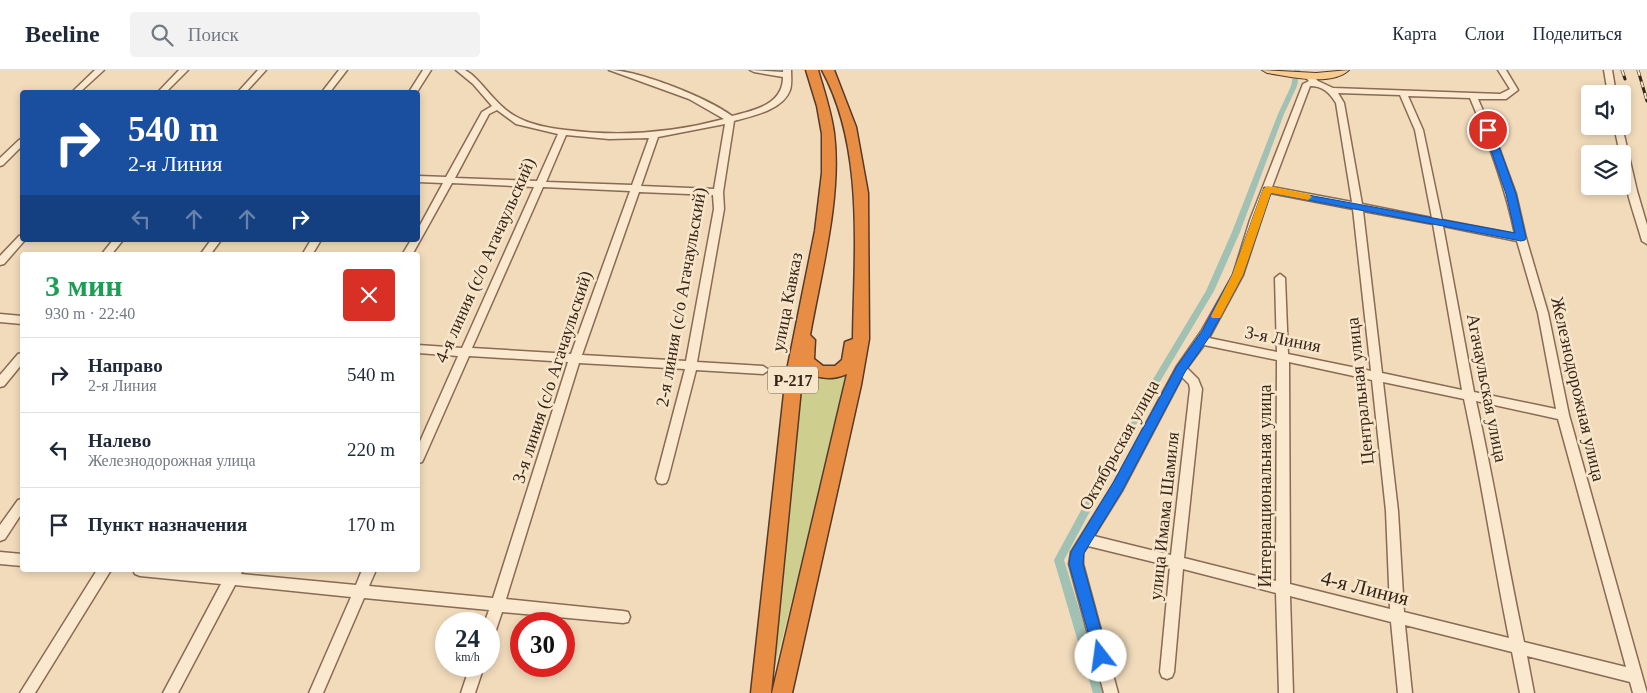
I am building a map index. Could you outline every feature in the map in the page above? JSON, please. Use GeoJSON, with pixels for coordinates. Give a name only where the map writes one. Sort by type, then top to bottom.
{"type":"FeatureCollection","features":[{"type":"Feature","properties":{"kind":"highway","name":"улица Кавказ"},"geometry":{"type":"LineString","coordinates":[[761,693],[794,375],[822,231],[829,173],[828,134],[823,106],[812,70]]}},
{"type":"Feature","properties":{"kind":"highway"},"geometry":{"type":"LineString","coordinates":[[782,693],[853,385],[861,339],[861,193],[850,127],[828,70]]}},
{"type":"Feature","properties":{"kind":"highway"},"geometry":{"type":"LineString","coordinates":[[812,278],[806,358],[810,366],[825,373],[835,372],[849,362],[862,286]]}},
{"type":"Feature","properties":{"kind":"main road"},"geometry":{"type":"LineString","coordinates":[[1267,70],[1288,72],[1307,79],[1336,74],[1344,70]]}},
{"type":"Feature","properties":{"kind":"street"},"geometry":{"type":"LineString","coordinates":[[78,90],[100,70]]}},
{"type":"Feature","properties":{"kind":"street"},"geometry":{"type":"LineString","coordinates":[[164,90],[184,70]]}},
{"type":"Feature","properties":{"kind":"street"},"geometry":{"type":"LineString","coordinates":[[244,90],[262,70]]}},
{"type":"Feature","properties":{"kind":"street"},"geometry":{"type":"LineString","coordinates":[[328,90],[343,70]]}},
{"type":"Feature","properties":{"kind":"street"},"geometry":{"type":"LineString","coordinates":[[414,90],[427,70]]}},
{"type":"Feature","properties":{"kind":"street"},"geometry":{"type":"LineString","coordinates":[[460,70],[472,77],[504,114],[518,122],[564,132],[622,137],[654,136],[685,131],[768,106],[779,99],[786,91],[787,72],[754,70]]}},
{"type":"Feature","properties":{"kind":"street"},"geometry":{"type":"LineString","coordinates":[[613,70],[706,104],[722,111],[730,119]]}},
{"type":"Feature","properties":{"kind":"street"},"geometry":{"type":"LineString","coordinates":[[1307,79],[1332,90],[1500,97],[1506,96],[1514,90],[1502,70]]}},
{"type":"Feature","properties":{"kind":"street"},"geometry":{"type":"LineString","coordinates":[[1608,70],[1610,85]]}},
{"type":"Feature","properties":{"kind":"street","name":"Октябрьская улица"},"geometry":{"type":"LineString","coordinates":[[1111,693],[1076,564],[1078,552],[1118,487],[1181,369],[1201,340],[1238,275],[1307,79]]}},
{"type":"Feature","properties":{"kind":"street","name":"Центральная улица"},"geometry":{"type":"LineString","coordinates":[[1332,90],[1340,102],[1358,208],[1392,511],[1397,617],[1405,693]]}},
{"type":"Feature","properties":{"kind":"street","name":"Агачаульская улица"},"geometry":{"type":"LineString","coordinates":[[1403,93],[1419,130],[1527,693]]}},
{"type":"Feature","properties":{"kind":"street","name":"Железнодорожная улица"},"geometry":{"type":"LineString","coordinates":[[1473,96],[1494,145],[1508,186],[1543,313],[1563,415],[1640,693]]}},
{"type":"Feature","properties":{"kind":"street"},"geometry":{"type":"LineString","coordinates":[[420,233],[486,112],[497,107]]}},
{"type":"Feature","properties":{"kind":"street","name":"2-я линия (с/о Агачаульский)"},"geometry":{"type":"LineString","coordinates":[[662,479],[691,366],[719,209],[718,192],[730,119]]}},
{"type":"Feature","properties":{"kind":"street","name":"4-я линия (с/о Агачаульский)"},"geometry":{"type":"LineString","coordinates":[[420,453],[564,132]]}},
{"type":"Feature","properties":{"kind":"street"},"geometry":{"type":"LineString","coordinates":[[1620,135],[1632,191],[1647,241]]}},
{"type":"Feature","properties":{"kind":"street","name":"3-я линия (с/о Агачаульский)"},"geometry":{"type":"LineString","coordinates":[[495,612],[575,359],[654,136]]}},
{"type":"Feature","properties":{"kind":"street"},"geometry":{"type":"LineString","coordinates":[[0,163],[4,154],[20,143]]}},
{"type":"Feature","properties":{"kind":"street"},"geometry":{"type":"LineString","coordinates":[[4,154],[20,155]]}},
{"type":"Feature","properties":{"kind":"street"},"geometry":{"type":"LineString","coordinates":[[420,179],[540,186],[718,192]]}},
{"type":"Feature","properties":{"kind":"street"},"geometry":{"type":"LineString","coordinates":[[1267,189],[1521,238]]}},
{"type":"Feature","properties":{"kind":"street"},"geometry":{"type":"LineString","coordinates":[[0,262],[20,240]]}},
{"type":"Feature","properties":{"kind":"street"},"geometry":{"type":"LineString","coordinates":[[108,252],[116,242]]}},
{"type":"Feature","properties":{"kind":"street","name":"Интернациональная улица"},"geometry":{"type":"LineString","coordinates":[[1280,278],[1282,587],[1286,693]]}},
{"type":"Feature","properties":{"kind":"street"},"geometry":{"type":"LineString","coordinates":[[0,318],[20,320]]}},
{"type":"Feature","properties":{"kind":"street","name":"3-я Линия"},"geometry":{"type":"LineString","coordinates":[[1201,340],[1563,415]]}},
{"type":"Feature","properties":{"kind":"street"},"geometry":{"type":"LineString","coordinates":[[420,349],[763,370]]}},
{"type":"Feature","properties":{"kind":"street"},"geometry":{"type":"LineString","coordinates":[[0,383],[20,359]]}},
{"type":"Feature","properties":{"kind":"street","name":"улица Имама Шамиля"},"geometry":{"type":"LineString","coordinates":[[1167,672],[1176,560],[1196,389],[1194,382],[1181,369]]}},
{"type":"Feature","properties":{"kind":"street"},"geometry":{"type":"LineString","coordinates":[[0,534],[20,507]]}},
{"type":"Feature","properties":{"kind":"street","name":"4-я Линия"},"geometry":{"type":"LineString","coordinates":[[1085,539],[1176,560],[1635,676]]}},
{"type":"Feature","properties":{"kind":"street"},"geometry":{"type":"LineString","coordinates":[[0,558],[20,560]]}},
{"type":"Feature","properties":{"kind":"street"},"geometry":{"type":"LineString","coordinates":[[27,693],[103,572]]}},
{"type":"Feature","properties":{"kind":"street"},"geometry":{"type":"LineString","coordinates":[[187,572],[234,574],[360,590],[624,617]]}},
{"type":"Feature","properties":{"kind":"street"},"geometry":{"type":"LineString","coordinates":[[316,693],[368,572]]}},
{"type":"Feature","properties":{"kind":"street"},"geometry":{"type":"LineString","coordinates":[[170,693],[234,574]]}},
{"type":"Feature","properties":{"kind":"street"},"geometry":{"type":"LineString","coordinates":[[468,693],[473,677]]}},
{"type":"Feature","properties":{"kind":"green space"},"geometry":{"type":"Polygon","coordinates":[[[801,367],[812,376],[825,379],[838,378],[850,371],[773,675],[801,367]]]}},
{"type":"Feature","properties":{"kind":"waterway"},"geometry":{"type":"LineString","coordinates":[[1099,693],[1059,560],[1149,393],[1210,291],[1236,232],[1281,114],[1294,86],[1297,70]]}},
{"type":"Feature","properties":{"kind":"railway"},"geometry":{"type":"LineString","coordinates":[[1622,70],[1625,79]]}},
{"type":"Feature","properties":{"kind":"railway"},"geometry":{"type":"LineString","coordinates":[[1638,70],[1647,101]]}},
{"type":"Feature","properties":{"kind":"slow traffic"},"geometry":{"type":"LineString","coordinates":[[1216,316],[1238,275],[1267,189],[1308,197]]}},
{"type":"Feature","properties":{"kind":"route"},"geometry":{"type":"LineString","coordinates":[[1101,656],[1076,564],[1078,552],[1118,487],[1181,369],[1206,333],[1238,275],[1267,189],[1521,238],[1511,194],[1488,130]]}}]}
